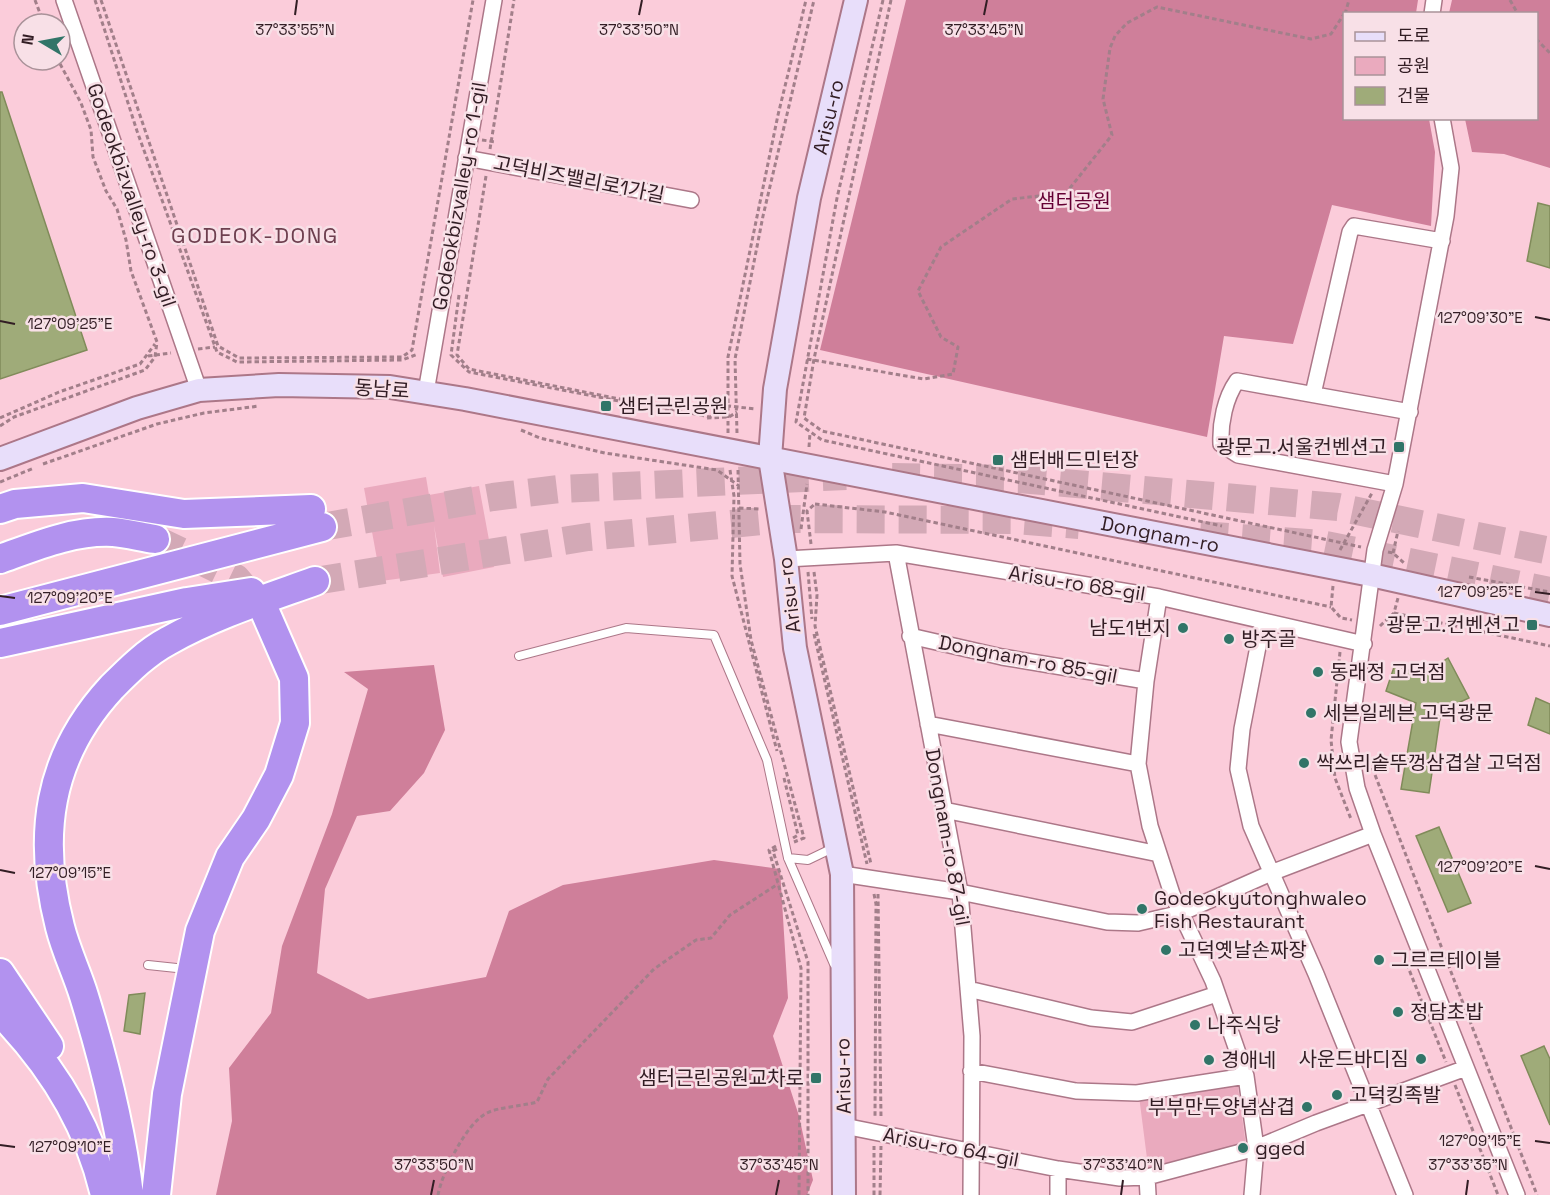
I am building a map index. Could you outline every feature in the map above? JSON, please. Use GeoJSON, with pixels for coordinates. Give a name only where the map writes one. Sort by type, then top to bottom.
{"type":"FeatureCollection","features":[{"type":"Feature","properties":{"kind":"highway"},"geometry":{"type":"LineString","coordinates":[[0,509],[15,504],[83,498],[184,514],[316,518],[0,611]]}},
{"type":"Feature","properties":{"kind":"highway"},"geometry":{"type":"LineString","coordinates":[[0,559],[58,538],[86,533],[114,532],[155,539]]}},
{"type":"Feature","properties":{"kind":"highway"},"geometry":{"type":"LineString","coordinates":[[0,643],[187,603],[315,581],[241,607],[166,642],[127,672],[101,699],[82,723],[63,761],[52,803],[47,841],[51,884],[61,930],[103,1058],[119,1127],[129,1195]]}},
{"type":"Feature","properties":{"kind":"highway"},"geometry":{"type":"LineString","coordinates":[[156,1195],[167,1094],[200,931],[230,857],[256,819],[279,775],[295,723],[294,678],[266,614]]}},
{"type":"Feature","properties":{"kind":"highway"},"geometry":{"type":"LineString","coordinates":[[173,1195],[196,1033],[191,970]]}},
{"type":"Feature","properties":{"kind":"highway"},"geometry":{"type":"LineString","coordinates":[[0,973],[56,1058],[83,1125],[105,1195]]}},
{"type":"Feature","properties":{"kind":"highway"},"geometry":{"type":"LineString","coordinates":[[0,1012],[25,1037],[83,1125]]}},
{"type":"Feature","properties":{"kind":"highway"},"geometry":{"type":"LineString","coordinates":[[0,1022],[25,1037]]}},
{"type":"Feature","properties":{"kind":"main road","name":"Arisu-ro"},"geometry":{"type":"LineString","coordinates":[[844,1195],[842,874],[795,648],[796,559],[770,458],[775,389],[809,198],[856,0]]}},
{"type":"Feature","properties":{"kind":"main road","name":"동남로"},"geometry":{"type":"LineString","coordinates":[[0,459],[137,408],[200,390],[279,385],[390,387],[426,392],[770,458]]}},
{"type":"Feature","properties":{"kind":"main road","name":"Dongnam-ro"},"geometry":{"type":"LineString","coordinates":[[770,458],[1371,575],[1550,615]]}},
{"type":"Feature","properties":{"kind":"street","name":"Godeokbizvalley-ro 3-gil"},"geometry":{"type":"LineString","coordinates":[[64,0],[200,390]]}},
{"type":"Feature","properties":{"kind":"street","name":"Godeokbizvalley-ro 1-gil"},"geometry":{"type":"LineString","coordinates":[[426,392],[494,0]]}},
{"type":"Feature","properties":{"kind":"street"},"geometry":{"type":"LineString","coordinates":[[1442,120],[1451,168],[1442,241],[1395,484],[1375,550],[1349,742],[1357,788],[1373,834],[1517,1195]]}},
{"type":"Feature","properties":{"kind":"street","name":"고덕비즈밸리로1가길"},"geometry":{"type":"LineString","coordinates":[[466,158],[692,200]]}},
{"type":"Feature","properties":{"kind":"street"},"geometry":{"type":"LineString","coordinates":[[1313,394],[1350,232],[1354,226],[1442,241]]}},
{"type":"Feature","properties":{"kind":"street"},"geometry":{"type":"LineString","coordinates":[[1395,484],[1238,455],[1221,444],[1220,429],[1230,391],[1237,381],[1410,412]]}},
{"type":"Feature","properties":{"kind":"street","name":"Arisu-ro 68-gil"},"geometry":{"type":"LineString","coordinates":[[796,559],[896,553],[1159,597],[1364,644]]}},
{"type":"Feature","properties":{"kind":"street","name":"Dongnam-ro 87-gil"},"geometry":{"type":"LineString","coordinates":[[896,553],[960,892],[968,989],[971,1071],[971,1195]]}},
{"type":"Feature","properties":{"kind":"street","name":"Dongnam-ro 85-gil"},"geometry":{"type":"LineString","coordinates":[[1159,597],[1146,681],[1138,764],[1159,854],[1172,894],[1217,994],[1246,1076],[1256,1148],[1252,1195]]}},
{"type":"Feature","properties":{"kind":"street"},"geometry":{"type":"LineString","coordinates":[[1263,621],[1242,729],[1238,769],[1251,826],[1369,1102],[1405,1195]]}},
{"type":"Feature","properties":{"kind":"street","name":"Dongnam-ro 85-gil"},"geometry":{"type":"LineString","coordinates":[[910,636],[1002,657],[1146,681]]}},
{"type":"Feature","properties":{"kind":"street"},"geometry":{"type":"LineString","coordinates":[[928,724],[1138,764]]}},
{"type":"Feature","properties":{"kind":"street"},"geometry":{"type":"LineString","coordinates":[[944,810],[1159,854]]}},
{"type":"Feature","properties":{"kind":"street"},"geometry":{"type":"LineString","coordinates":[[842,874],[960,892],[1107,922],[1138,923],[1181,913],[1271,873],[1373,834]]}},
{"type":"Feature","properties":{"kind":"street"},"geometry":{"type":"LineString","coordinates":[[968,989],[1091,1018],[1131,1022],[1217,994]]}},
{"type":"Feature","properties":{"kind":"street","name":"Arisu-ro 64-gil"},"geometry":{"type":"LineString","coordinates":[[844,1126],[1058,1169],[1120,1178],[1147,1177],[1256,1148],[1369,1102],[1466,1068]]}},
{"type":"Feature","properties":{"kind":"street"},"geometry":{"type":"LineString","coordinates":[[971,1071],[1076,1091],[1137,1094],[1246,1076]]}},
{"type":"Feature","properties":{"kind":"street"},"geometry":{"type":"LineString","coordinates":[[1058,1169],[1058,1195]]}},
{"type":"Feature","properties":{"kind":"street"},"geometry":{"type":"LineString","coordinates":[[1147,1177],[1148,1195]]}},
{"type":"Feature","properties":{"kind":"lane"},"geometry":{"type":"LineString","coordinates":[[519,656],[626,628],[714,635],[767,760],[788,858],[812,907],[842,982]]}},
{"type":"Feature","properties":{"kind":"lane"},"geometry":{"type":"LineString","coordinates":[[788,858],[808,860],[836,846]]}},
{"type":"Feature","properties":{"kind":"lane"},"geometry":{"type":"LineString","coordinates":[[148,965],[191,970]]}},
{"type":"Feature","properties":{"kind":"path"},"geometry":{"type":"LineString","coordinates":[[95,0],[137,131],[217,352],[237,362],[402,360],[423,352]]}},
{"type":"Feature","properties":{"kind":"path"},"geometry":{"type":"LineString","coordinates":[[101,0],[218,346],[239,358],[402,357],[412,350],[434,237],[474,0]]}},
{"type":"Feature","properties":{"kind":"path"},"geometry":{"type":"LineString","coordinates":[[491,143],[514,0]]}},
{"type":"Feature","properties":{"kind":"path"},"geometry":{"type":"LineString","coordinates":[[806,0],[778,115],[728,357],[727,450],[735,496],[732,576],[798,836],[773,851],[808,962],[808,1195]]}},
{"type":"Feature","properties":{"kind":"path"},"geometry":{"type":"LineString","coordinates":[[883,0],[837,198],[796,422],[822,440],[1231,528]]}},
{"type":"Feature","properties":{"kind":"path"},"geometry":{"type":"LineString","coordinates":[[891,0],[814,358],[804,418],[822,431],[1345,544]]}},
{"type":"Feature","properties":{"kind":"path"},"geometry":{"type":"LineString","coordinates":[[807,359],[814,358],[924,379],[953,374],[958,347],[941,337],[918,291],[942,247],[1012,199],[1066,193],[1112,135],[1103,99],[1110,48],[1115,36],[1127,23],[1157,7],[1311,39],[1331,34],[1343,17]]}},
{"type":"Feature","properties":{"kind":"path"},"geometry":{"type":"LineString","coordinates":[[1538,41],[1550,53]]}},
{"type":"Feature","properties":{"kind":"path"},"geometry":{"type":"LineString","coordinates":[[0,426],[14,417],[145,370],[155,357],[156,342],[131,271],[117,209],[106,191],[93,157],[91,130],[81,103],[64,72]]}},
{"type":"Feature","properties":{"kind":"path"},"geometry":{"type":"LineString","coordinates":[[479,185],[485,178],[457,356],[469,369],[710,417],[729,406]]}},
{"type":"Feature","properties":{"kind":"path"},"geometry":{"type":"LineString","coordinates":[[460,291],[451,355],[469,372],[710,418],[729,417],[736,412]]}},
{"type":"Feature","properties":{"kind":"path"},"geometry":{"type":"LineString","coordinates":[[0,418],[59,392],[140,364],[156,342]]}},
{"type":"Feature","properties":{"kind":"path"},"geometry":{"type":"LineString","coordinates":[[0,482],[54,460],[157,424],[204,413],[269,405]]}},
{"type":"Feature","properties":{"kind":"path"},"geometry":{"type":"LineString","coordinates":[[520,429],[540,438],[605,453],[717,470],[739,486]]}},
{"type":"Feature","properties":{"kind":"path"},"geometry":{"type":"LineString","coordinates":[[812,625],[812,600],[796,559],[802,511],[815,504],[897,514],[1331,607]]}},
{"type":"Feature","properties":{"kind":"path"},"geometry":{"type":"LineString","coordinates":[[1332,549],[1340,550]]}},
{"type":"Feature","properties":{"kind":"path"},"geometry":{"type":"LineString","coordinates":[[1394,553],[1405,564]]}},
{"type":"Feature","properties":{"kind":"path"},"geometry":{"type":"LineString","coordinates":[[1461,575],[1550,592]]}},
{"type":"Feature","properties":{"kind":"path"},"geometry":{"type":"LineString","coordinates":[[1330,602],[1331,607],[1341,618]]}},
{"type":"Feature","properties":{"kind":"path"},"geometry":{"type":"LineString","coordinates":[[1379,634],[1380,624],[1394,613],[1550,646]]}},
{"type":"Feature","properties":{"kind":"path"},"geometry":{"type":"LineString","coordinates":[[1367,753],[1537,1195]]}},
{"type":"Feature","properties":{"kind":"path"},"geometry":{"type":"LineString","coordinates":[[786,772],[804,838],[769,850],[801,968],[800,1195]]}},
{"type":"Feature","properties":{"kind":"path"},"geometry":{"type":"LineString","coordinates":[[438,1195],[452,1160],[466,1134],[487,1113],[537,1102],[548,1079],[610,1018],[654,969],[696,939],[711,938],[730,915],[778,884]]}},
{"type":"Feature","properties":{"kind":"green space","name":"샘터공원"},"geometry":{"type":"Polygon","coordinates":[[[906,0],[1418,0],[1416,12],[1343,12],[1343,120],[1429,120],[1435,152],[1431,226],[1332,205],[1293,344],[1224,336],[1207,437],[820,350],[906,0]]]}},
{"type":"Feature","properties":{"kind":"green space"},"geometry":{"type":"Polygon","coordinates":[[[1452,0],[1550,0],[1550,168],[1504,154],[1472,152],[1465,120],[1538,120],[1538,12],[1449,12],[1452,0]]]}},
{"type":"Feature","properties":{"kind":"green space"},"geometry":{"type":"Polygon","coordinates":[[[426,477],[429,495],[479,486],[494,567],[443,577],[434,525],[440,573],[381,581],[364,488],[426,477]]]}},
{"type":"Feature","properties":{"kind":"green space"},"geometry":{"type":"Polygon","coordinates":[[[434,665],[445,730],[424,773],[390,811],[357,816],[325,889],[317,973],[368,999],[486,977],[509,911],[563,885],[714,860],[780,869],[788,998],[773,1036],[799,1116],[813,1180],[807,1195],[216,1195],[232,1121],[229,1068],[271,1013],[282,946],[332,814],[368,689],[344,672],[434,665]]]}},
{"type":"Feature","properties":{"kind":"green space"},"geometry":{"type":"Polygon","coordinates":[[[1237,1080],[1247,1153],[1149,1174],[1139,1096],[1237,1080]]]}},
{"type":"Feature","properties":{"kind":"building"},"geometry":{"type":"Polygon","coordinates":[[[0,92],[2,92],[87,350],[0,379],[0,92]]]}},
{"type":"Feature","properties":{"kind":"building"},"geometry":{"type":"Polygon","coordinates":[[[1538,203],[1550,206],[1550,268],[1527,261],[1538,203]]]}},
{"type":"Feature","properties":{"kind":"building"},"geometry":{"type":"Polygon","coordinates":[[[1448,658],[1469,698],[1441,711],[1429,793],[1401,789],[1416,703],[1386,691],[1395,664],[1421,676],[1448,658]]]}},
{"type":"Feature","properties":{"kind":"building"},"geometry":{"type":"Polygon","coordinates":[[[1536,698],[1550,704],[1550,734],[1528,725],[1536,698]]]}},
{"type":"Feature","properties":{"kind":"building"},"geometry":{"type":"Polygon","coordinates":[[[1439,827],[1471,903],[1448,912],[1416,836],[1439,827]]]}},
{"type":"Feature","properties":{"kind":"building"},"geometry":{"type":"Polygon","coordinates":[[[145,993],[140,1034],[124,1031],[129,995],[145,993]]]}},
{"type":"Feature","properties":{"kind":"building"},"geometry":{"type":"Polygon","coordinates":[[[1544,1046],[1550,1059],[1550,1125],[1521,1056],[1544,1046]]]}},
{"type":"Feature","properties":{"kind":"tunnel"},"geometry":{"type":"LineString","coordinates":[[322,527],[493,497],[559,489],[846,476]]}},
{"type":"Feature","properties":{"kind":"tunnel"},"geometry":{"type":"LineString","coordinates":[[892,477],[1019,479],[1338,507],[1550,551]]}},
{"type":"Feature","properties":{"kind":"tunnel"},"geometry":{"type":"LineString","coordinates":[[315,581],[588,537],[785,519],[1013,520],[1079,525]]}},
{"type":"Feature","properties":{"kind":"tunnel"},"geometry":{"type":"LineString","coordinates":[[1200,535],[1321,544],[1550,591]]}},
{"type":"Feature","properties":{"kind":"tunnel"},"geometry":{"type":"LineString","coordinates":[[155,539],[236,578],[263,610]]}},
{"type":"Feature","properties":{"kind":"place","name":"샘터근린공원"},"geometry":{"type":"Point","coordinates":[606,406]}},
{"type":"Feature","properties":{"kind":"place","name":"광문고.서울컨벤션고"},"geometry":{"type":"Point","coordinates":[1399,447]}},
{"type":"Feature","properties":{"kind":"place","name":"샘터배드민턴장"},"geometry":{"type":"Point","coordinates":[998,460]}},
{"type":"Feature","properties":{"kind":"place","name":"광문고.컨벤션고"},"geometry":{"type":"Point","coordinates":[1532,625]}},
{"type":"Feature","properties":{"kind":"place","name":"남도1번지"},"geometry":{"type":"Point","coordinates":[1183,628]}},
{"type":"Feature","properties":{"kind":"place","name":"방주골"},"geometry":{"type":"Point","coordinates":[1229,639]}},
{"type":"Feature","properties":{"kind":"place","name":"동래정 고덕점"},"geometry":{"type":"Point","coordinates":[1318,672]}},
{"type":"Feature","properties":{"kind":"place","name":"세븐일레븐 고덕광문"},"geometry":{"type":"Point","coordinates":[1311,713]}},
{"type":"Feature","properties":{"kind":"place","name":"싹쓰리솥뚜껑삼겹살 고덕점"},"geometry":{"type":"Point","coordinates":[1304,763]}},
{"type":"Feature","properties":{"kind":"place","name":"Godeokyutonghwaleo Fish Restaurant"},"geometry":{"type":"Point","coordinates":[1142,909]}},
{"type":"Feature","properties":{"kind":"place","name":"고덕옛날손짜장"},"geometry":{"type":"Point","coordinates":[1166,950]}},
{"type":"Feature","properties":{"kind":"place","name":"그르르테이블"},"geometry":{"type":"Point","coordinates":[1379,960]}},
{"type":"Feature","properties":{"kind":"place","name":"정담초밥"},"geometry":{"type":"Point","coordinates":[1398,1012]}},
{"type":"Feature","properties":{"kind":"place","name":"나주식당"},"geometry":{"type":"Point","coordinates":[1195,1025]}},
{"type":"Feature","properties":{"kind":"place","name":"사운드바디짐"},"geometry":{"type":"Point","coordinates":[1421,1059]}},
{"type":"Feature","properties":{"kind":"place","name":"경애네"},"geometry":{"type":"Point","coordinates":[1209,1060]}},
{"type":"Feature","properties":{"kind":"place","name":"샘터근린공원교차로"},"geometry":{"type":"Point","coordinates":[816,1078]}},
{"type":"Feature","properties":{"kind":"place","name":"고덕킹족발"},"geometry":{"type":"Point","coordinates":[1337,1095]}},
{"type":"Feature","properties":{"kind":"place","name":"부부만두양념삼겹"},"geometry":{"type":"Point","coordinates":[1307,1107]}},
{"type":"Feature","properties":{"kind":"place","name":"gged"},"geometry":{"type":"Point","coordinates":[1243,1148]}},
{"type":"Feature","properties":{"kind":"district","name":"GODEOK-DONG"},"geometry":{"type":"Point","coordinates":[255,235]}}]}
